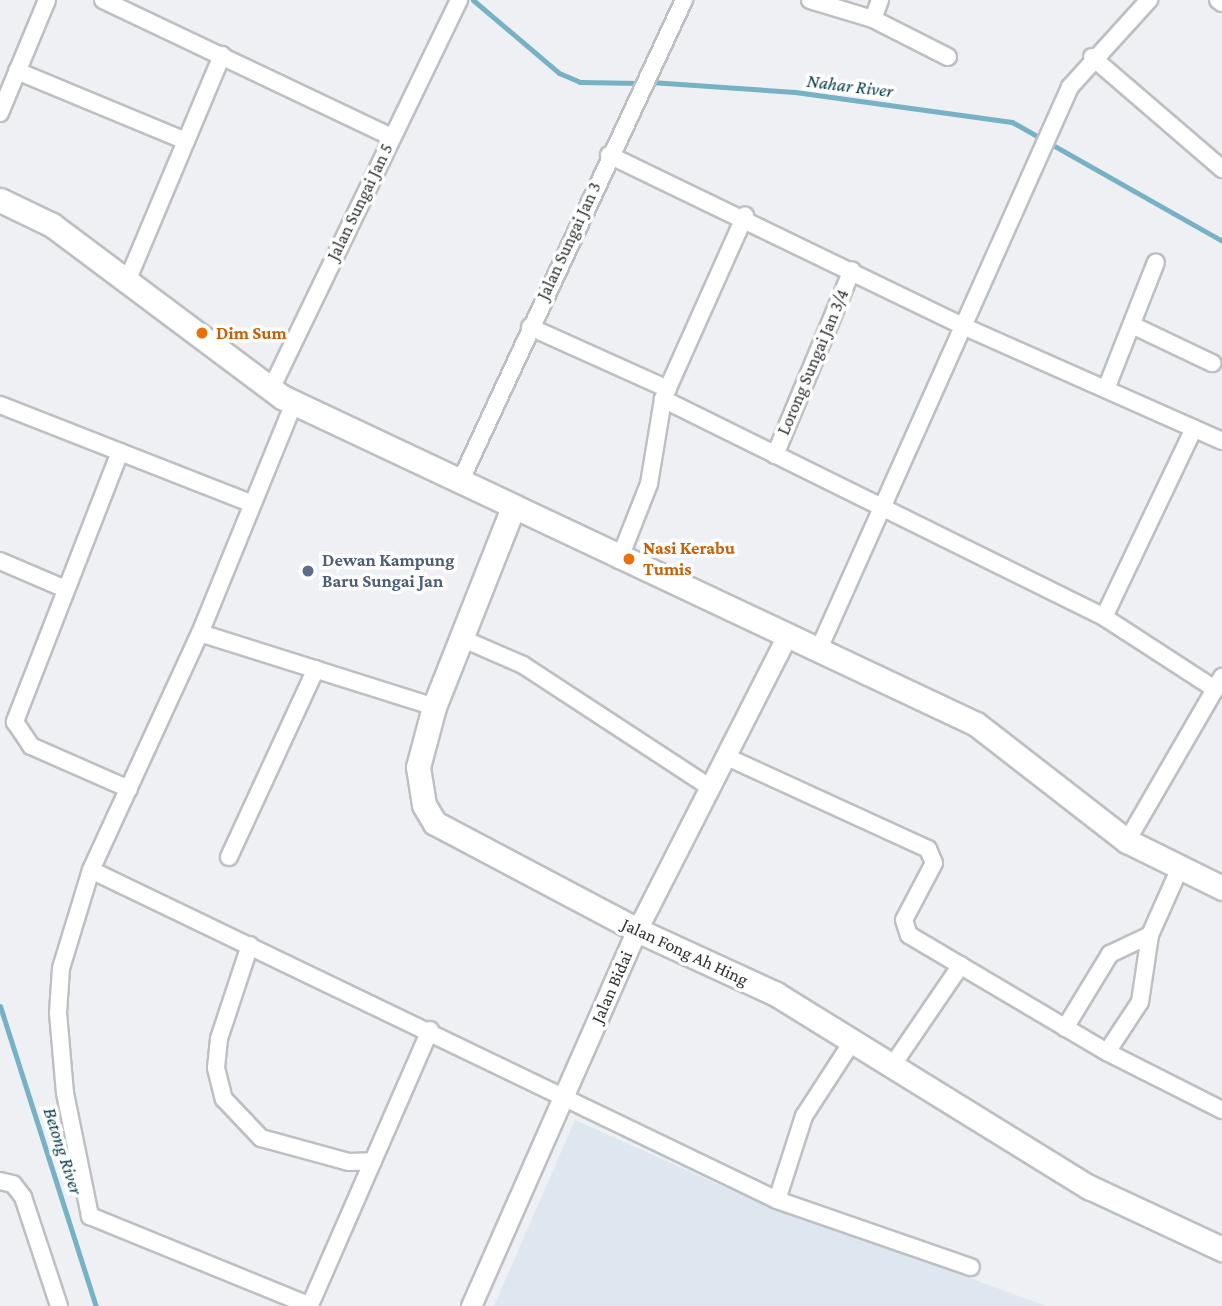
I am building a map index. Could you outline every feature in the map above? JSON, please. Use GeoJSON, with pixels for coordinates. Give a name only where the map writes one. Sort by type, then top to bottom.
{"type":"FeatureCollection","features":[{"type":"Feature","properties":{"kind":"main road"},"geometry":{"type":"LineString","coordinates":[[0,200],[52,225],[128,279],[271,389],[512,510],[976,724],[1128,841],[1179,870],[1222,888]]}},
{"type":"Feature","properties":{"kind":"main road","name":"Jalan Fong Ah Hing"},"geometry":{"type":"LineString","coordinates":[[512,510],[434,707],[418,767],[424,805],[435,823],[637,930],[775,994],[1088,1187],[1222,1249]]}},
{"type":"Feature","properties":{"kind":"street"},"geometry":{"type":"LineString","coordinates":[[0,113],[47,0]]}},
{"type":"Feature","properties":{"kind":"street"},"geometry":{"type":"LineString","coordinates":[[103,0],[392,137]]}},
{"type":"Feature","properties":{"kind":"street","name":"Jalan Sungai Jan 5"},"geometry":{"type":"LineString","coordinates":[[271,389],[459,0]]}},
{"type":"Feature","properties":{"kind":"street","name":"Jalan Sungai Jan 3"},"geometry":{"type":"LineString","coordinates":[[459,484],[644,77],[684,0]]}},
{"type":"Feature","properties":{"kind":"street"},"geometry":{"type":"LineString","coordinates":[[810,0],[873,19],[948,57]]}},
{"type":"Feature","properties":{"kind":"street"},"geometry":{"type":"LineString","coordinates":[[873,19],[880,0]]}},
{"type":"Feature","properties":{"kind":"street"},"geometry":{"type":"LineString","coordinates":[[818,651],[884,509],[1052,128],[1091,57],[1149,0]]}},
{"type":"Feature","properties":{"kind":"street"},"geometry":{"type":"LineString","coordinates":[[128,279],[222,55]]}},
{"type":"Feature","properties":{"kind":"street"},"geometry":{"type":"LineString","coordinates":[[1091,57],[1222,169]]}},
{"type":"Feature","properties":{"kind":"street"},"geometry":{"type":"LineString","coordinates":[[18,71],[186,141]]}},
{"type":"Feature","properties":{"kind":"street"},"geometry":{"type":"LineString","coordinates":[[609,155],[746,216],[965,327],[1222,441]]}},
{"type":"Feature","properties":{"kind":"street"},"geometry":{"type":"LineString","coordinates":[[619,560],[649,485],[665,394],[746,216]]}},
{"type":"Feature","properties":{"kind":"street"},"geometry":{"type":"LineString","coordinates":[[1106,389],[1156,262]]}},
{"type":"Feature","properties":{"kind":"street","name":"Lorong Sungai Jan 3/4"},"geometry":{"type":"LineString","coordinates":[[775,455],[852,270]]}},
{"type":"Feature","properties":{"kind":"street"},"geometry":{"type":"LineString","coordinates":[[1132,325],[1212,363]]}},
{"type":"Feature","properties":{"kind":"street"},"geometry":{"type":"LineString","coordinates":[[530,327],[665,394],[775,455],[1104,617],[1219,683],[1128,841]]}},
{"type":"Feature","properties":{"kind":"street"},"geometry":{"type":"LineString","coordinates":[[295,402],[200,633],[91,870],[58,990],[60,1055],[90,1216],[310,1306],[430,1030]]}},
{"type":"Feature","properties":{"kind":"street"},"geometry":{"type":"LineString","coordinates":[[0,405],[253,504]]}},
{"type":"Feature","properties":{"kind":"street"},"geometry":{"type":"LineString","coordinates":[[1104,617],[1194,428]]}},
{"type":"Feature","properties":{"kind":"street"},"geometry":{"type":"LineString","coordinates":[[120,452],[63,588],[18,709],[20,736],[129,789]]}},
{"type":"Feature","properties":{"kind":"street"},"geometry":{"type":"LineString","coordinates":[[0,561],[63,588]]}},
{"type":"Feature","properties":{"kind":"street"},"geometry":{"type":"LineString","coordinates":[[200,633],[434,707]]}},
{"type":"Feature","properties":{"kind":"street","name":"Jalan Bidai"},"geometry":{"type":"LineString","coordinates":[[471,1306],[637,930],[786,637]]}},
{"type":"Feature","properties":{"kind":"street"},"geometry":{"type":"LineString","coordinates":[[461,638],[523,665],[710,788]]}},
{"type":"Feature","properties":{"kind":"street"},"geometry":{"type":"LineString","coordinates":[[229,857],[316,669]]}},
{"type":"Feature","properties":{"kind":"street"},"geometry":{"type":"LineString","coordinates":[[727,757],[928,849],[934,863],[907,911],[904,928],[1065,1028],[1222,1110]]}},
{"type":"Feature","properties":{"kind":"street"},"geometry":{"type":"LineString","coordinates":[[91,870],[564,1093],[777,1200],[971,1267]]}},
{"type":"Feature","properties":{"kind":"street"},"geometry":{"type":"LineString","coordinates":[[1107,1052],[1140,1002],[1150,935],[1179,870]]}},
{"type":"Feature","properties":{"kind":"street"},"geometry":{"type":"LineString","coordinates":[[1065,1028],[1110,954],[1150,935]]}},
{"type":"Feature","properties":{"kind":"street"},"geometry":{"type":"LineString","coordinates":[[250,945],[219,1039],[224,1099],[261,1138],[349,1162],[373,1161]]}},
{"type":"Feature","properties":{"kind":"street"},"geometry":{"type":"LineString","coordinates":[[892,1066],[961,965]]}},
{"type":"Feature","properties":{"kind":"street"},"geometry":{"type":"LineString","coordinates":[[777,1200],[804,1116],[852,1042]]}},
{"type":"Feature","properties":{"kind":"street"},"geometry":{"type":"LineString","coordinates":[[0,1181],[13,1184],[23,1198],[59,1306]]}},
{"type":"Feature","properties":{"kind":"shaded area"},"geometry":{"type":"Polygon","coordinates":[[[575,1120],[735,1192],[1046,1306],[494,1306],[575,1120]]]}},
{"type":"Feature","properties":{"kind":"waterway","name":"Nahar River"},"geometry":{"type":"LineString","coordinates":[[473,0],[559,73],[580,82],[641,83]]}},
{"type":"Feature","properties":{"kind":"waterway","name":"Nahar River"},"geometry":{"type":"LineString","coordinates":[[651,82],[795,92],[1012,122],[1222,241]]}},
{"type":"Feature","properties":{"kind":"waterway","name":"Betong River"},"geometry":{"type":"LineString","coordinates":[[0,1006],[96,1306]]}},
{"type":"Feature","properties":{"kind":"place","name":"Dim Sum"},"geometry":{"type":"Point","coordinates":[202,333]}},
{"type":"Feature","properties":{"kind":"place","name":"Nasi Kerabu Tumis"},"geometry":{"type":"Point","coordinates":[629,559]}},
{"type":"Feature","properties":{"kind":"place","name":"Dewan Kampung Baru Sungai Jan"},"geometry":{"type":"Point","coordinates":[308,571]}}]}
